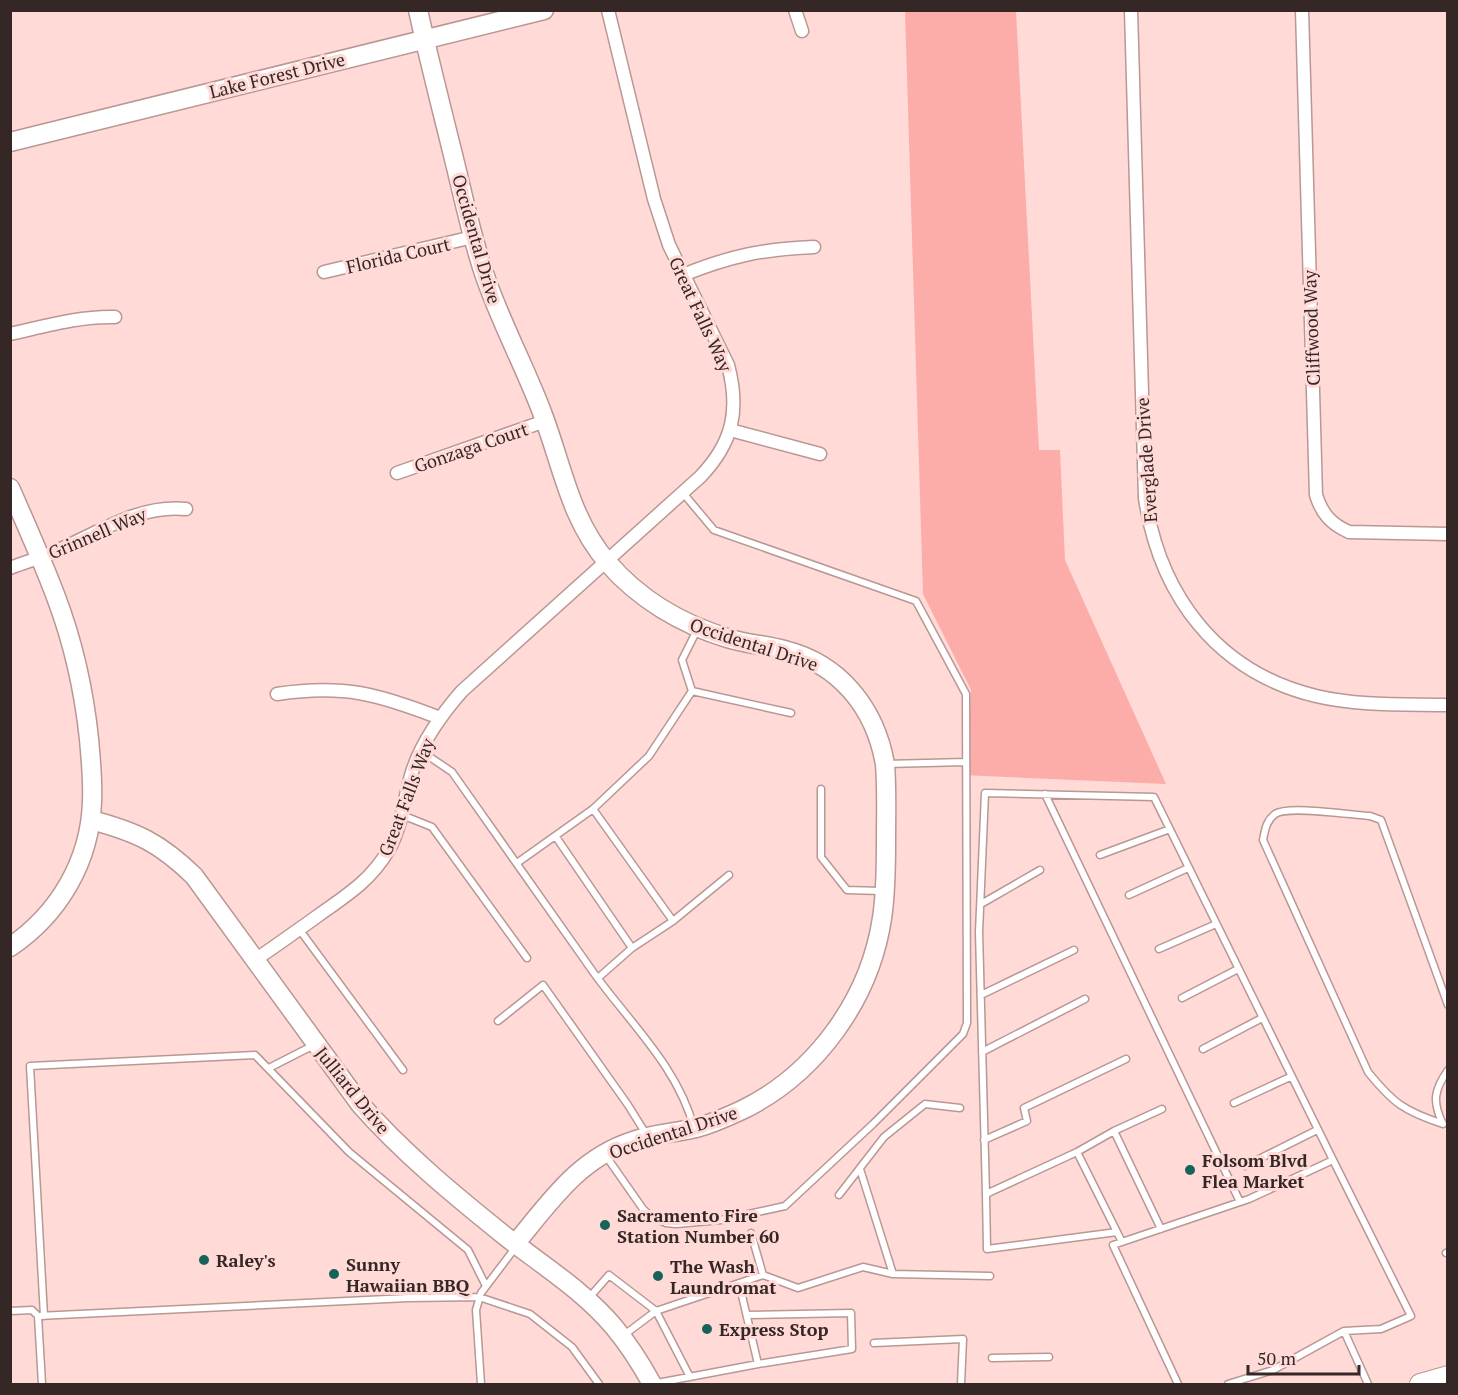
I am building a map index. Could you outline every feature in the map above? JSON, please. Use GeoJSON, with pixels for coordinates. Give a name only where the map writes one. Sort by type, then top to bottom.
{"type":"FeatureCollection","features":[{"type":"Feature","properties":{"kind":"main road"},"geometry":{"type":"LineString","coordinates":[[1420,1384],[1448,1376]]}},
{"type":"Feature","properties":{"kind":"street","name":"Occidental Drive"},"geometry":{"type":"LineString","coordinates":[[418,10],[473,237],[498,311],[532,384],[572,504],[590,539],[607,561],[639,592],[698,628],[728,639],[784,650],[806,657],[836,675],[856,694],[874,724],[885,764],[885,891],[880,926],[870,966],[855,999],[827,1041],[799,1071],[762,1099],[742,1110],[694,1128],[648,1137],[618,1146],[584,1166],[516,1244]]}},
{"type":"Feature","properties":{"kind":"street","name":"Lake Forest Drive"},"geometry":{"type":"LineString","coordinates":[[10,142],[544,10]]}},
{"type":"Feature","properties":{"kind":"street","name":"Great Falls Way"},"geometry":{"type":"LineString","coordinates":[[255,960],[360,886],[376,870],[390,848],[413,770],[421,751],[440,718],[462,691],[713,464],[730,430],[734,407],[734,386],[728,365],[669,244],[654,199],[608,10]]}},
{"type":"Feature","properties":{"kind":"street"},"geometry":{"type":"LineString","coordinates":[[795,10],[802,31]]}},
{"type":"Feature","properties":{"kind":"street","name":"Everglade Drive"},"geometry":{"type":"LineString","coordinates":[[1131,10],[1145,498],[1156,552],[1167,577],[1197,623],[1219,645],[1241,662],[1286,687],[1315,696],[1343,701],[1448,705]]}},
{"type":"Feature","properties":{"kind":"street","name":"Cliffwood Way"},"geometry":{"type":"LineString","coordinates":[[1302,10],[1316,495],[1320,508],[1328,519],[1349,532],[1448,534]]}},
{"type":"Feature","properties":{"kind":"street","name":"Florida Court"},"geometry":{"type":"LineString","coordinates":[[324,272],[473,237]]}},
{"type":"Feature","properties":{"kind":"street"},"geometry":{"type":"LineString","coordinates":[[683,275],[748,253],[776,248],[814,247]]}},
{"type":"Feature","properties":{"kind":"street"},"geometry":{"type":"LineString","coordinates":[[10,334],[70,319],[116,317]]}},
{"type":"Feature","properties":{"kind":"street","name":"Gonzaga Court"},"geometry":{"type":"LineString","coordinates":[[397,473],[545,420]]}},
{"type":"Feature","properties":{"kind":"street"},"geometry":{"type":"LineString","coordinates":[[730,430],[820,454]]}},
{"type":"Feature","properties":{"kind":"street"},"geometry":{"type":"LineString","coordinates":[[10,488],[62,617],[79,677],[87,718],[92,770],[91,820],[79,863],[64,893],[41,922],[10,947]]}},
{"type":"Feature","properties":{"kind":"street","name":"Grinnell Way"},"geometry":{"type":"LineString","coordinates":[[10,568],[140,512],[156,508],[186,509]]}},
{"type":"Feature","properties":{"kind":"street","name":"Great Falls Way"},"geometry":{"type":"LineString","coordinates":[[277,694],[309,689],[363,692],[394,700],[440,718]]}},
{"type":"Feature","properties":{"kind":"street","name":"Julliard Drive"},"geometry":{"type":"LineString","coordinates":[[91,820],[124,828],[142,836],[176,858],[194,876],[360,1104],[381,1128],[476,1213],[588,1299],[622,1336],[652,1384]]}},
{"type":"Feature","properties":{"kind":"lane"},"geometry":{"type":"LineString","coordinates":[[604,1153],[643,1209],[652,1217],[666,1223],[721,1220],[785,1206],[873,1124],[963,1034],[967,1023],[966,694],[916,601],[714,530],[683,493]]}},
{"type":"Feature","properties":{"kind":"lane"},"geometry":{"type":"LineString","coordinates":[[692,691],[682,660],[698,628]]}},
{"type":"Feature","properties":{"kind":"lane"},"geometry":{"type":"LineString","coordinates":[[692,691],[791,713]]}},
{"type":"Feature","properties":{"kind":"lane"},"geometry":{"type":"LineString","coordinates":[[517,863],[593,809],[649,756],[692,691]]}},
{"type":"Feature","properties":{"kind":"lane"},"geometry":{"type":"LineString","coordinates":[[421,751],[452,771],[598,978],[667,1067],[681,1092],[694,1128]]}},
{"type":"Feature","properties":{"kind":"lane"},"geometry":{"type":"LineString","coordinates":[[885,764],[966,762]]}},
{"type":"Feature","properties":{"kind":"lane"},"geometry":{"type":"LineString","coordinates":[[821,789],[821,856],[847,890],[885,891]]}},
{"type":"Feature","properties":{"kind":"lane"},"geometry":{"type":"LineString","coordinates":[[1117,1232],[987,1249],[981,995],[981,904],[985,793],[1154,797],[1290,1077],[1411,1316],[1381,1329],[1344,1331],[1272,1370],[1228,1384]]}},
{"type":"Feature","properties":{"kind":"lane"},"geometry":{"type":"LineString","coordinates":[[1045,795],[1240,1202]]}},
{"type":"Feature","properties":{"kind":"lane"},"geometry":{"type":"LineString","coordinates":[[593,809],[673,921]]}},
{"type":"Feature","properties":{"kind":"lane"},"geometry":{"type":"LineString","coordinates":[[1445,1125],[1413,1114],[1388,1096],[1368,1072],[1263,840],[1266,825],[1275,814],[1290,810],[1370,816],[1381,820],[1448,1005]]}},
{"type":"Feature","properties":{"kind":"lane"},"geometry":{"type":"LineString","coordinates":[[401,815],[432,827],[526,958]]}},
{"type":"Feature","properties":{"kind":"lane"},"geometry":{"type":"LineString","coordinates":[[1100,855],[1170,829]]}},
{"type":"Feature","properties":{"kind":"lane"},"geometry":{"type":"LineString","coordinates":[[556,837],[632,948]]}},
{"type":"Feature","properties":{"kind":"lane"},"geometry":{"type":"LineString","coordinates":[[1129,895],[1188,868]]}},
{"type":"Feature","properties":{"kind":"lane"},"geometry":{"type":"LineString","coordinates":[[981,904],[1040,870]]}},
{"type":"Feature","properties":{"kind":"lane"},"geometry":{"type":"LineString","coordinates":[[598,978],[632,948],[673,921],[729,875]]}},
{"type":"Feature","properties":{"kind":"lane"},"geometry":{"type":"LineString","coordinates":[[1159,949],[1216,924]]}},
{"type":"Feature","properties":{"kind":"lane"},"geometry":{"type":"LineString","coordinates":[[299,929],[403,1070]]}},
{"type":"Feature","properties":{"kind":"lane"},"geometry":{"type":"LineString","coordinates":[[981,995],[1074,950]]}},
{"type":"Feature","properties":{"kind":"lane"},"geometry":{"type":"LineString","coordinates":[[1182,998],[1238,969]]}},
{"type":"Feature","properties":{"kind":"lane"},"geometry":{"type":"LineString","coordinates":[[498,1021],[543,985],[648,1137]]}},
{"type":"Feature","properties":{"kind":"lane"},"geometry":{"type":"LineString","coordinates":[[982,1052],[1085,999]]}},
{"type":"Feature","properties":{"kind":"lane"},"geometry":{"type":"LineString","coordinates":[[1203,1049],[1262,1018]]}},
{"type":"Feature","properties":{"kind":"lane"},"geometry":{"type":"LineString","coordinates":[[269,1068],[316,1044]]}},
{"type":"Feature","properties":{"kind":"lane"},"geometry":{"type":"LineString","coordinates":[[42,1384],[30,1066],[255,1055],[349,1152],[468,1250],[486,1286]]}},
{"type":"Feature","properties":{"kind":"lane"},"geometry":{"type":"LineString","coordinates":[[984,1140],[1027,1121],[1024,1108],[1126,1059]]}},
{"type":"Feature","properties":{"kind":"lane"},"geometry":{"type":"LineString","coordinates":[[1445,1125],[1436,1110],[1436,1094],[1448,1070]]}},
{"type":"Feature","properties":{"kind":"lane"},"geometry":{"type":"LineString","coordinates":[[1233,1103],[1290,1077]]}},
{"type":"Feature","properties":{"kind":"lane"},"geometry":{"type":"LineString","coordinates":[[839,1195],[884,1137],[925,1104],[960,1108]]}},
{"type":"Feature","properties":{"kind":"lane"},"geometry":{"type":"LineString","coordinates":[[986,1194],[1162,1109]]}},
{"type":"Feature","properties":{"kind":"lane"},"geometry":{"type":"LineString","coordinates":[[1245,1166],[1317,1130]]}},
{"type":"Feature","properties":{"kind":"lane"},"geometry":{"type":"LineString","coordinates":[[1114,1131],[1161,1228]]}},
{"type":"Feature","properties":{"kind":"lane"},"geometry":{"type":"LineString","coordinates":[[1077,1152],[1122,1242]]}},
{"type":"Feature","properties":{"kind":"lane"},"geometry":{"type":"LineString","coordinates":[[1178,1384],[1113,1245],[1240,1202],[1333,1160]]}},
{"type":"Feature","properties":{"kind":"lane"},"geometry":{"type":"LineString","coordinates":[[860,1169],[893,1274]]}},
{"type":"Feature","properties":{"kind":"lane"},"geometry":{"type":"LineString","coordinates":[[751,1233],[763,1275]]}},
{"type":"Feature","properties":{"kind":"lane"},"geometry":{"type":"LineString","coordinates":[[481,1384],[476,1317],[479,1297],[516,1244]]}},
{"type":"Feature","properties":{"kind":"lane"},"geometry":{"type":"LineString","coordinates":[[622,1336],[656,1311],[763,1275],[798,1288],[863,1267],[893,1274],[990,1276]]}},
{"type":"Feature","properties":{"kind":"lane"},"geometry":{"type":"LineString","coordinates":[[588,1299],[609,1275],[656,1311],[690,1377]]}},
{"type":"Feature","properties":{"kind":"lane"},"geometry":{"type":"LineString","coordinates":[[738,1283],[758,1364]]}},
{"type":"Feature","properties":{"kind":"lane"},"geometry":{"type":"LineString","coordinates":[[10,1311],[32,1310],[41,1316],[426,1297],[479,1297],[530,1314],[572,1347],[599,1384]]}},
{"type":"Feature","properties":{"kind":"lane"},"geometry":{"type":"LineString","coordinates":[[652,1384],[852,1349],[851,1313],[747,1315]]}},
{"type":"Feature","properties":{"kind":"lane"},"geometry":{"type":"LineString","coordinates":[[1344,1331],[1368,1384]]}},
{"type":"Feature","properties":{"kind":"lane"},"geometry":{"type":"LineString","coordinates":[[874,1344],[963,1339],[961,1384]]}},
{"type":"Feature","properties":{"kind":"lane"},"geometry":{"type":"LineString","coordinates":[[992,1358],[1049,1357]]}},
{"type":"Feature","properties":{"kind":"lane"},"geometry":{"type":"LineString","coordinates":[[480,1377],[486,1384]]}},
{"type":"Feature","properties":{"kind":"shaded area"},"geometry":{"type":"Polygon","coordinates":[[[905,11],[1016,11],[1039,450],[1060,450],[1065,560],[1166,784],[962,775],[971,690],[923,594],[905,11]]]}},
{"type":"Feature","properties":{"kind":"place","name":"Folsom Blvd Flea Market"},"geometry":{"type":"Point","coordinates":[1190,1170]}},
{"type":"Feature","properties":{"kind":"place","name":"Sacramento Fire Station Number 60"},"geometry":{"type":"Point","coordinates":[605,1225]}},
{"type":"Feature","properties":{"kind":"place","name":"Raley's"},"geometry":{"type":"Point","coordinates":[204,1260]}},
{"type":"Feature","properties":{"kind":"place","name":"Sunny Hawaiian BBQ"},"geometry":{"type":"Point","coordinates":[334,1274]}},
{"type":"Feature","properties":{"kind":"place","name":"The Wash Laundromat"},"geometry":{"type":"Point","coordinates":[658,1276]}},
{"type":"Feature","properties":{"kind":"place","name":"Express Stop"},"geometry":{"type":"Point","coordinates":[707,1329]}}]}
